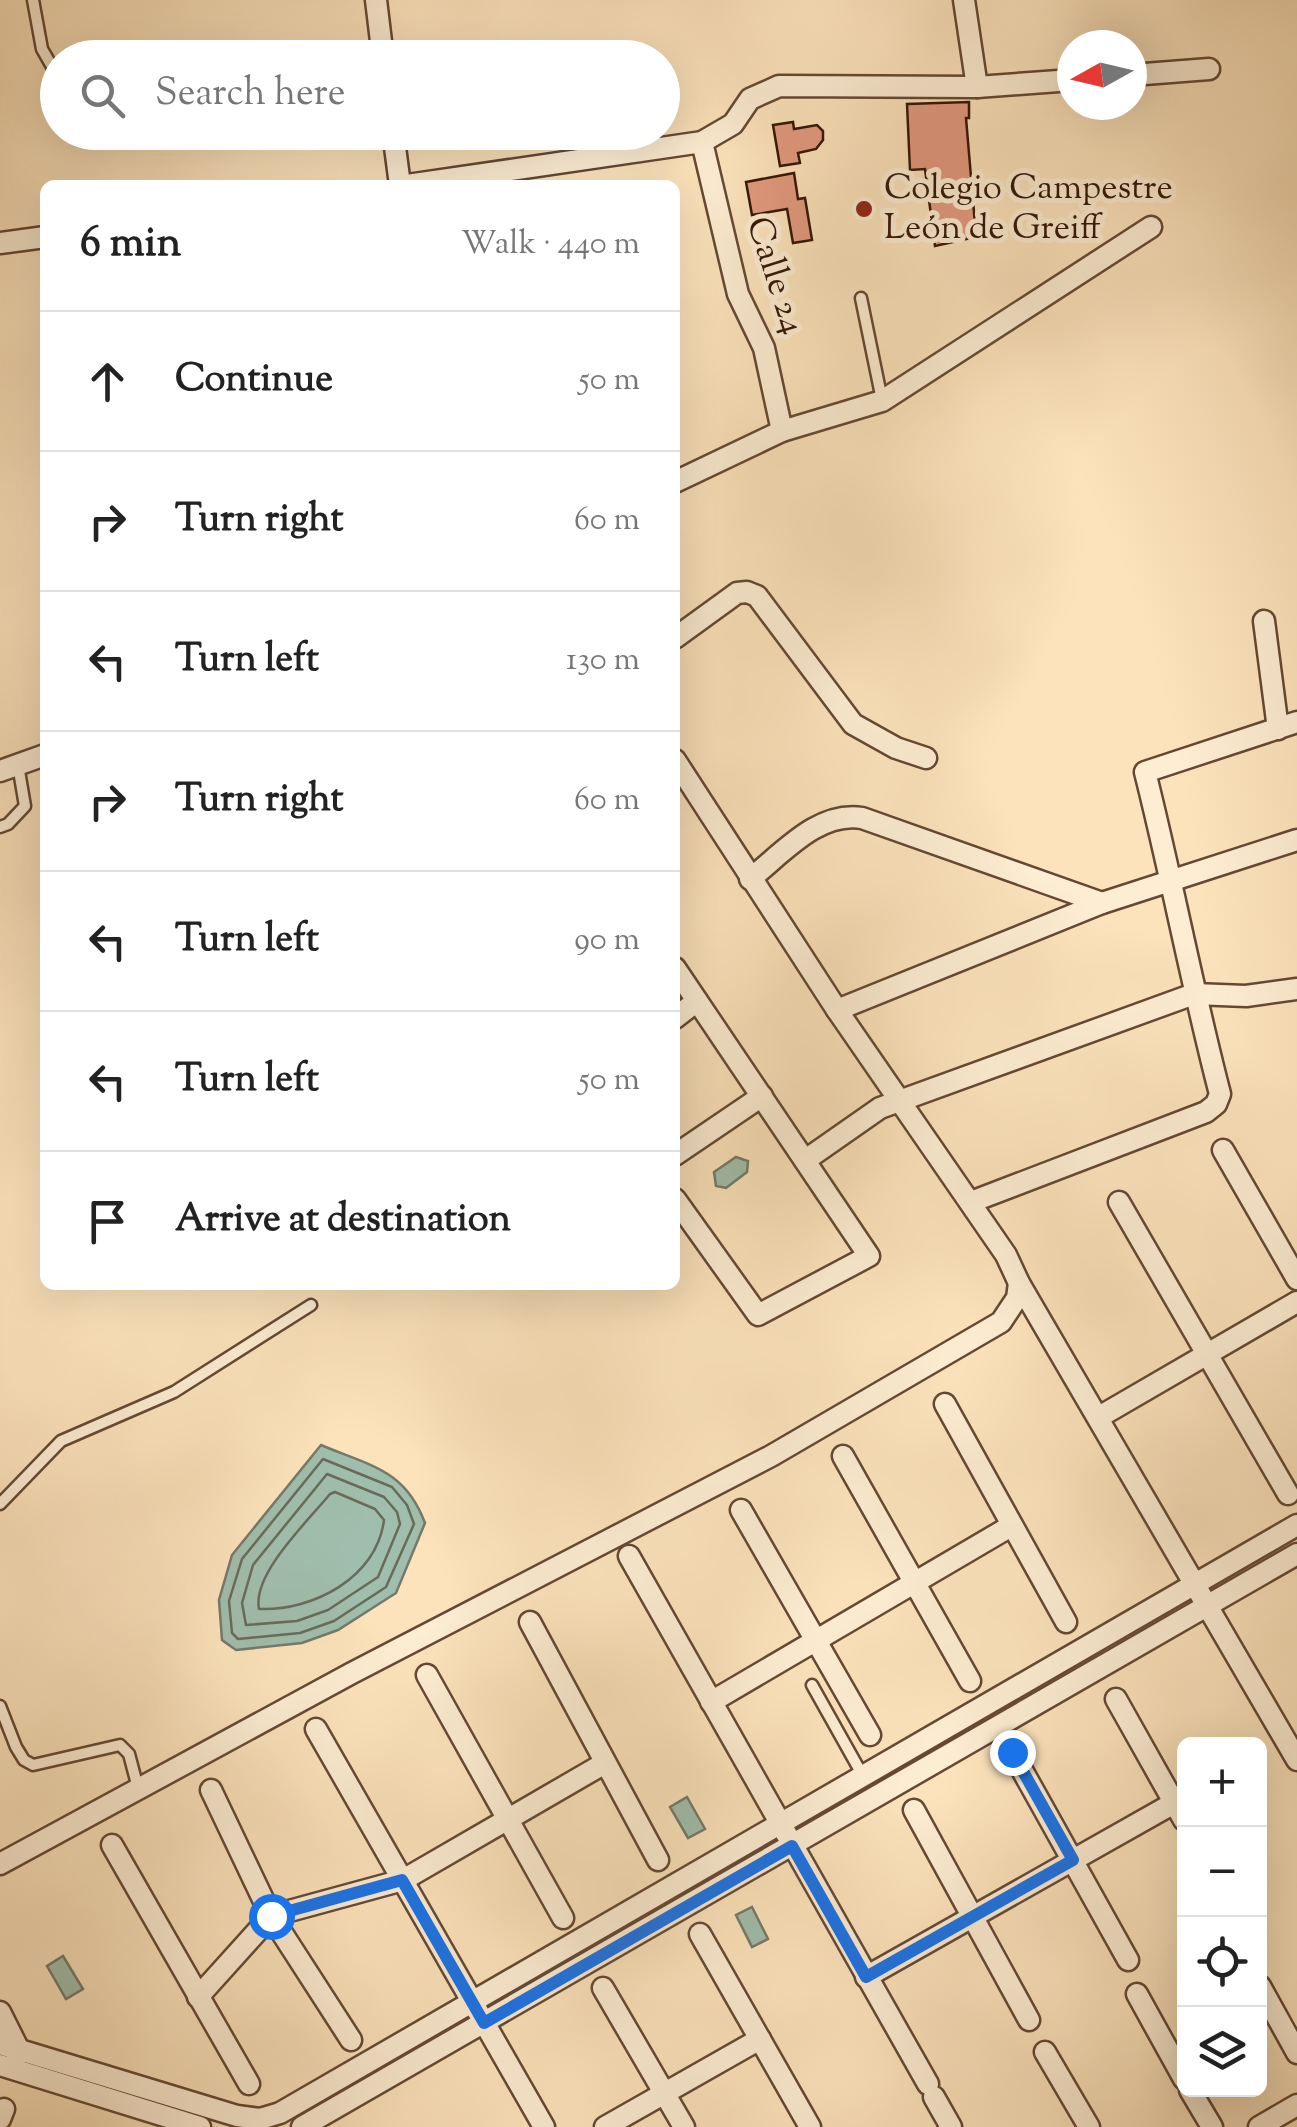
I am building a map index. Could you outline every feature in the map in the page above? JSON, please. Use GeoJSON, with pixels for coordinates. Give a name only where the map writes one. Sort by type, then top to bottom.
{"type":"FeatureCollection","features":[{"type":"Feature","properties":{"kind":"street"},"geometry":{"type":"LineString","coordinates":[[376,0],[382,40]]}},
{"type":"Feature","properties":{"kind":"street"},"geometry":{"type":"LineString","coordinates":[[964,0],[977,87]]}},
{"type":"Feature","properties":{"kind":"street"},"geometry":{"type":"LineString","coordinates":[[1147,74],[1209,69]]}},
{"type":"Feature","properties":{"kind":"street"},"geometry":{"type":"LineString","coordinates":[[680,145],[702,142],[733,124],[750,99],[779,86],[977,87],[1057,81]]}},
{"type":"Feature","properties":{"kind":"street","name":"Calle 24"},"geometry":{"type":"LineString","coordinates":[[702,142],[738,294],[764,348],[782,431]]}},
{"type":"Feature","properties":{"kind":"street"},"geometry":{"type":"LineString","coordinates":[[396,150],[402,180]]}},
{"type":"Feature","properties":{"kind":"street"},"geometry":{"type":"LineString","coordinates":[[438,180],[646,150]]}},
{"type":"Feature","properties":{"kind":"street"},"geometry":{"type":"LineString","coordinates":[[680,480],[782,431],[882,401],[1151,227]]}},
{"type":"Feature","properties":{"kind":"street"},"geometry":{"type":"LineString","coordinates":[[0,243],[40,238]]}},
{"type":"Feature","properties":{"kind":"street"},"geometry":{"type":"LineString","coordinates":[[680,635],[738,594],[757,596],[853,724],[896,748],[926,758]]}},
{"type":"Feature","properties":{"kind":"street"},"geometry":{"type":"LineString","coordinates":[[971,1202],[1206,1112],[1216,1104],[1220,1094],[1145,772],[1287,725],[1264,621]]}},
{"type":"Feature","properties":{"kind":"street"},"geometry":{"type":"LineString","coordinates":[[9,768],[40,757]]}},
{"type":"Feature","properties":{"kind":"street"},"geometry":{"type":"LineString","coordinates":[[680,768],[837,1010],[1006,1255],[1019,1284],[1208,1605],[1291,1737],[1297,1760]]}},
{"type":"Feature","properties":{"kind":"street"},"geometry":{"type":"LineString","coordinates":[[750,879],[824,821],[844,815],[1102,903]]}},
{"type":"Feature","properties":{"kind":"street"},"geometry":{"type":"LineString","coordinates":[[837,1010],[1102,903],[1297,840]]}},
{"type":"Feature","properties":{"kind":"street"},"geometry":{"type":"LineString","coordinates":[[680,975],[869,1256],[758,1315],[680,1206]]}},
{"type":"Feature","properties":{"kind":"street"},"geometry":{"type":"LineString","coordinates":[[807,1159],[880,1108],[1194,994],[1246,996],[1297,989]]}},
{"type":"Feature","properties":{"kind":"street"},"geometry":{"type":"LineString","coordinates":[[680,1014],[698,1001]]}},
{"type":"Feature","properties":{"kind":"street"},"geometry":{"type":"LineString","coordinates":[[680,1152],[762,1096]]}},
{"type":"Feature","properties":{"kind":"street"},"geometry":{"type":"LineString","coordinates":[[1223,1150],[1297,1279]]}},
{"type":"Feature","properties":{"kind":"street"},"geometry":{"type":"LineString","coordinates":[[1119,1202],[1288,1494]]}},
{"type":"Feature","properties":{"kind":"street"},"geometry":{"type":"LineString","coordinates":[[0,1864],[369,1664],[771,1456],[1000,1322],[1017,1298],[1019,1284]]}},
{"type":"Feature","properties":{"kind":"street"},"geometry":{"type":"LineString","coordinates":[[1099,1417],[1297,1302]]}},
{"type":"Feature","properties":{"kind":"street"},"geometry":{"type":"LineString","coordinates":[[945,1404],[1066,1622]]}},
{"type":"Feature","properties":{"kind":"street"},"geometry":{"type":"LineString","coordinates":[[843,1456],[970,1682]]}},
{"type":"Feature","properties":{"kind":"street"},"geometry":{"type":"LineString","coordinates":[[741,1510],[870,1735]]}},
{"type":"Feature","properties":{"kind":"street"},"geometry":{"type":"LineString","coordinates":[[9,2056],[237,2116],[260,2119],[280,2114],[1297,1525]]}},
{"type":"Feature","properties":{"kind":"street"},"geometry":{"type":"LineString","coordinates":[[711,1702],[1011,1526]]}},
{"type":"Feature","properties":{"kind":"street"},"geometry":{"type":"LineString","coordinates":[[302,2127],[1297,1554]]}},
{"type":"Feature","properties":{"kind":"street"},"geometry":{"type":"LineString","coordinates":[[629,1556],[950,2127]]}},
{"type":"Feature","properties":{"kind":"street"},"geometry":{"type":"LineString","coordinates":[[530,1622],[658,1860]]}},
{"type":"Feature","properties":{"kind":"street"},"geometry":{"type":"LineString","coordinates":[[427,1675],[563,1918]]}},
{"type":"Feature","properties":{"kind":"street"},"geometry":{"type":"LineString","coordinates":[[1116,1698],[1177,1807]]}},
{"type":"Feature","properties":{"kind":"street"},"geometry":{"type":"LineString","coordinates":[[316,1729],[544,2127]]}},
{"type":"Feature","properties":{"kind":"street"},"geometry":{"type":"LineString","coordinates":[[1012,1752],[1128,1960]]}},
{"type":"Feature","properties":{"kind":"street"},"geometry":{"type":"LineString","coordinates":[[198,1997],[271,1916],[402,1880],[605,1764]]}},
{"type":"Feature","properties":{"kind":"street"},"geometry":{"type":"LineString","coordinates":[[212,1790],[271,1916],[351,2040]]}},
{"type":"Feature","properties":{"kind":"street"},"geometry":{"type":"LineString","coordinates":[[914,1810],[1029,2020]]}},
{"type":"Feature","properties":{"kind":"street"},"geometry":{"type":"LineString","coordinates":[[866,1977],[1073,1860],[1177,1813]]}},
{"type":"Feature","properties":{"kind":"street"},"geometry":{"type":"LineString","coordinates":[[112,1845],[250,2084]]}},
{"type":"Feature","properties":{"kind":"street"},"geometry":{"type":"LineString","coordinates":[[700,1934],[810,2127]]}},
{"type":"Feature","properties":{"kind":"street"},"geometry":{"type":"LineString","coordinates":[[582,1940],[594,1960]]}},
{"type":"Feature","properties":{"kind":"street"},"geometry":{"type":"LineString","coordinates":[[603,1988],[684,2127]]}},
{"type":"Feature","properties":{"kind":"street"},"geometry":{"type":"LineString","coordinates":[[1137,1994],[1177,2066]]}},
{"type":"Feature","properties":{"kind":"street"},"geometry":{"type":"LineString","coordinates":[[1267,1999],[1297,2053]]}},
{"type":"Feature","properties":{"kind":"street"},"geometry":{"type":"LineString","coordinates":[[0,2012],[9,2056]]}},
{"type":"Feature","properties":{"kind":"street"},"geometry":{"type":"LineString","coordinates":[[606,2127],[760,2039]]}},
{"type":"Feature","properties":{"kind":"street"},"geometry":{"type":"LineString","coordinates":[[1045,2052],[1090,2127]]}},
{"type":"Feature","properties":{"kind":"street"},"geometry":{"type":"LineString","coordinates":[[9,2056],[200,2127]]}},
{"type":"Feature","properties":{"kind":"street"},"geometry":{"type":"LineString","coordinates":[[368,2063],[380,2082]]}},
{"type":"Feature","properties":{"kind":"street"},"geometry":{"type":"LineString","coordinates":[[1194,2097],[1212,2127]]}},
{"type":"Feature","properties":{"kind":"street"},"geometry":{"type":"LineString","coordinates":[[1258,2127],[1297,2105]]}},
{"type":"Feature","properties":{"kind":"lane"},"geometry":{"type":"LineString","coordinates":[[33,0],[40,40]]}},
{"type":"Feature","properties":{"kind":"lane"},"geometry":{"type":"LineString","coordinates":[[862,298],[882,401]]}},
{"type":"Feature","properties":{"kind":"lane"},"geometry":{"type":"LineString","coordinates":[[0,827],[25,806],[9,768]]}},
{"type":"Feature","properties":{"kind":"lane"},"geometry":{"type":"LineString","coordinates":[[0,1504],[62,1441],[174,1392],[311,1305]]}},
{"type":"Feature","properties":{"kind":"lane"},"geometry":{"type":"LineString","coordinates":[[812,1685],[864,1777]]}},
{"type":"Feature","properties":{"kind":"lane"},"geometry":{"type":"LineString","coordinates":[[0,1706],[24,1760],[33,1765],[120,1745],[129,1754],[139,1789]]}},
{"type":"Feature","properties":{"kind":"water"},"geometry":{"type":"Polygon","coordinates":[[[736,1157],[748,1161],[747,1172],[726,1188],[716,1186],[714,1172],[736,1157]]]}},
{"type":"Feature","properties":{"kind":"water"},"geometry":{"type":"Polygon","coordinates":[[[321,1445],[384,1472],[417,1505],[425,1523],[396,1593],[338,1630],[302,1643],[236,1650],[222,1640],[219,1600],[232,1555],[321,1445]]]}},
{"type":"Feature","properties":{"kind":"water"},"geometry":{"type":"Polygon","coordinates":[[[687,1797],[705,1829],[688,1838],[670,1807],[687,1797]]]}},
{"type":"Feature","properties":{"kind":"water"},"geometry":{"type":"Polygon","coordinates":[[[752,1907],[768,1939],[752,1947],[736,1915],[752,1907]]]}},
{"type":"Feature","properties":{"kind":"water"},"geometry":{"type":"Polygon","coordinates":[[[63,1956],[83,1989],[66,1999],[47,1966],[63,1956]]]}},
{"type":"Feature","properties":{"kind":"building"},"geometry":{"type":"Polygon","coordinates":[[[969,102],[966,118],[975,224],[970,224],[975,237],[935,246],[925,169],[910,170],[907,104],[969,102]]]}},
{"type":"Feature","properties":{"kind":"building"},"geometry":{"type":"Polygon","coordinates":[[[793,122],[794,129],[817,125],[823,131],[823,140],[816,149],[798,153],[800,163],[780,166],[773,125],[793,122]]]}},
{"type":"Feature","properties":{"kind":"building"},"geometry":{"type":"Polygon","coordinates":[[[794,173],[798,199],[805,198],[812,240],[793,243],[787,209],[752,215],[746,182],[794,173]]]}},
{"type":"Feature","properties":{"kind":"place","name":"Colegio Campestre León de Greiff"},"geometry":{"type":"Point","coordinates":[864,209]}},
{"type":"Feature","properties":{"kind":"route"},"geometry":{"type":"LineString","coordinates":[[271,1916],[402,1880],[484,2023],[792,1846],[866,1977],[1073,1860],[1012,1752]]}}]}
